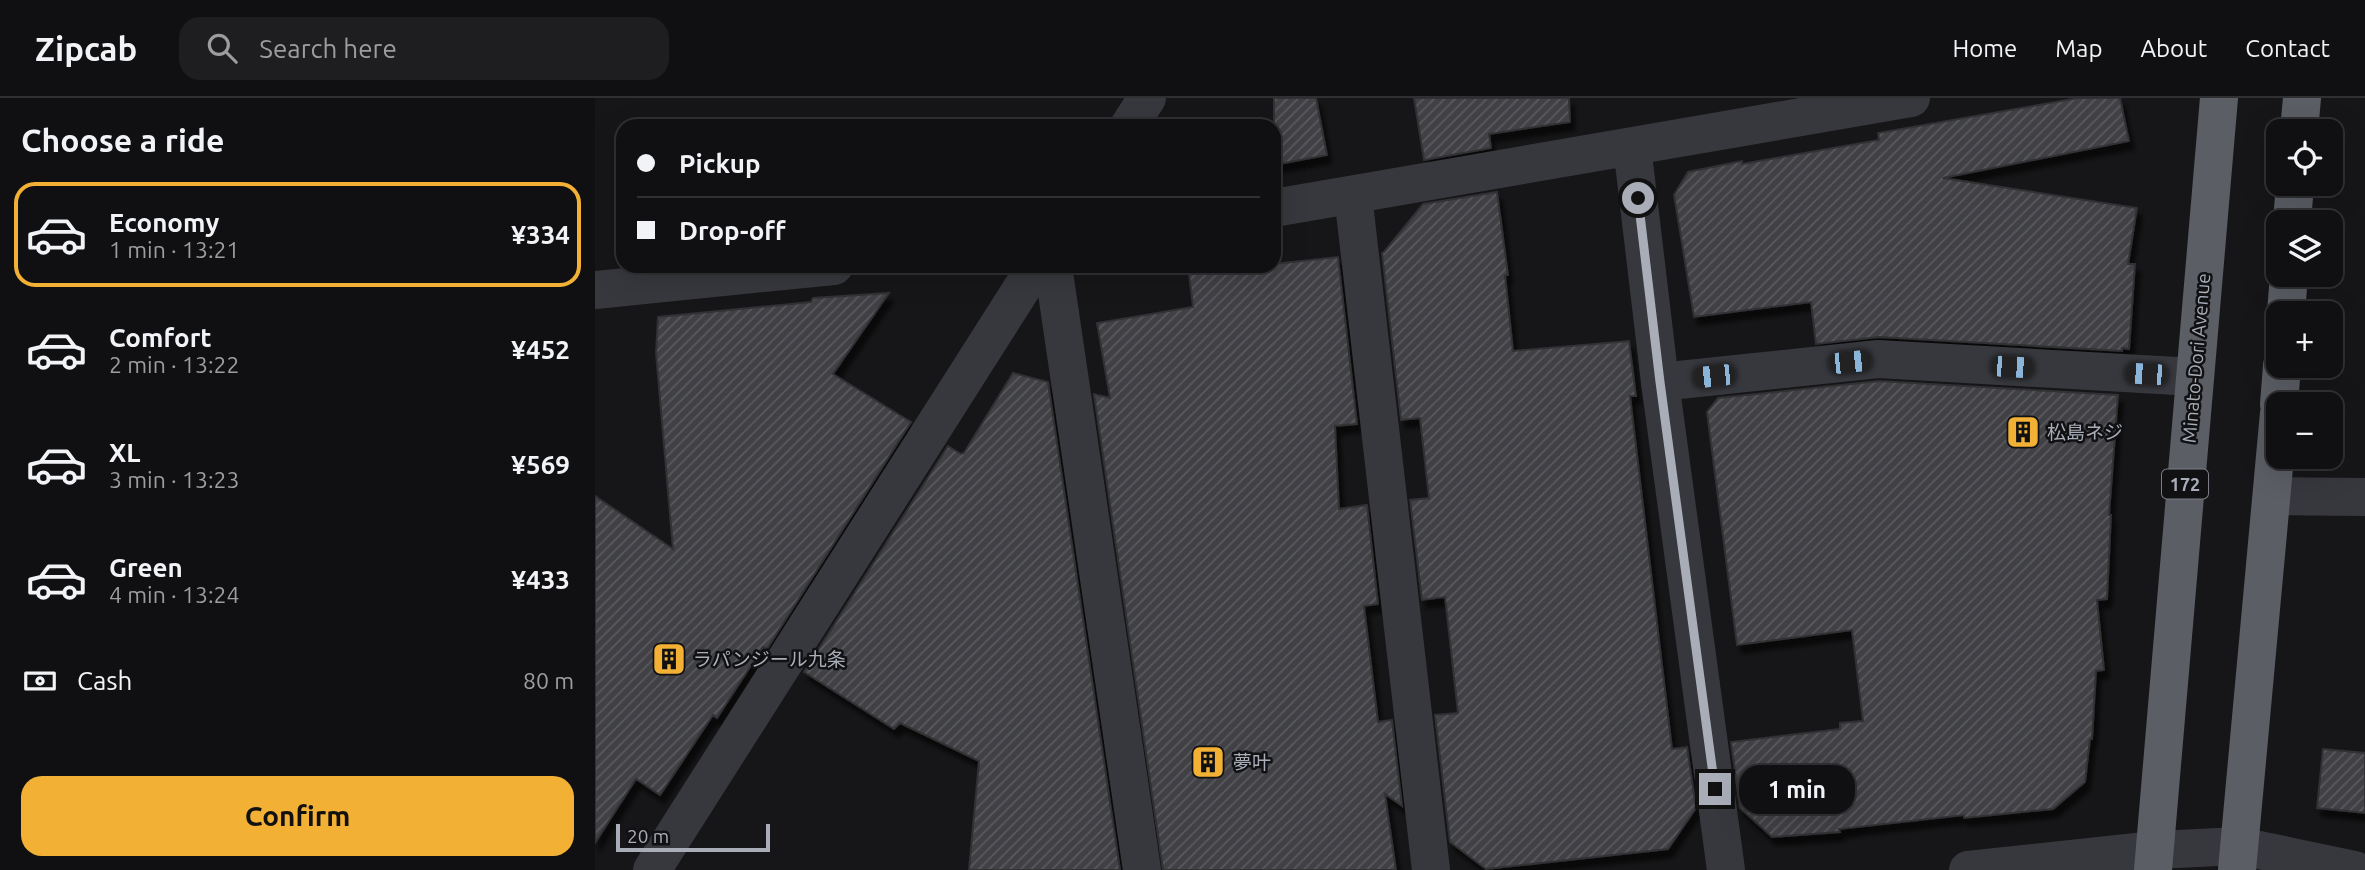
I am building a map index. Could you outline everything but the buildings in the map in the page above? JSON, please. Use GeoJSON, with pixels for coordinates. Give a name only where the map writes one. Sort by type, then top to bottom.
{"type":"FeatureCollection","features":[{"type":"Feature","properties":{"kind":"highway","name":"Minato-Dori Avenue"},"geometry":{"type":"LineString","coordinates":[[2154,860],[2219,98]]}},
{"type":"Feature","properties":{"kind":"highway"},"geometry":{"type":"LineString","coordinates":[[2300,119],[2302,98]]}},
{"type":"Feature","properties":{"kind":"highway"},"geometry":{"type":"LineString","coordinates":[[2238,858],[2275,469]]}},
{"type":"Feature","properties":{"kind":"street"},"geometry":{"type":"LineString","coordinates":[[1134,119],[1147,98]]}},
{"type":"Feature","properties":{"kind":"street"},"geometry":{"type":"LineString","coordinates":[[1281,207],[1911,98]]}},
{"type":"Feature","properties":{"kind":"street"},"geometry":{"type":"LineString","coordinates":[[1632,146],[1660,382],[1726,870]]}},
{"type":"Feature","properties":{"kind":"street"},"geometry":{"type":"LineString","coordinates":[[1353,194],[1431,870]]}},
{"type":"Feature","properties":{"kind":"street"},"geometry":{"type":"LineString","coordinates":[[595,290],[764,273]]}},
{"type":"Feature","properties":{"kind":"street"},"geometry":{"type":"LineString","coordinates":[[652,870],[1032,273]]}},
{"type":"Feature","properties":{"kind":"street"},"geometry":{"type":"LineString","coordinates":[[1054,273],[1142,870]]}},
{"type":"Feature","properties":{"kind":"street"},"geometry":{"type":"LineString","coordinates":[[1660,382],[1878,359],[2194,377]]}},
{"type":"Feature","properties":{"kind":"street"},"geometry":{"type":"LineString","coordinates":[[2273,496],[2365,497]]}},
{"type":"Feature","properties":{"kind":"street"},"geometry":{"type":"LineString","coordinates":[[1968,870],[2238,858],[2355,870]]}},
{"type":"Feature","properties":{"kind":"place","name":"松島ネジ"},"geometry":{"type":"Point","coordinates":[2023,432]}},
{"type":"Feature","properties":{"kind":"place","name":"ラパンジール九条"},"geometry":{"type":"Point","coordinates":[669,659]}},
{"type":"Feature","properties":{"kind":"place","name":"夢叶"},"geometry":{"type":"Point","coordinates":[1208,762]}},
{"type":"Feature","properties":{"kind":"route"},"geometry":{"type":"LineString","coordinates":[[1638,198],[1715,789]]}}]}
